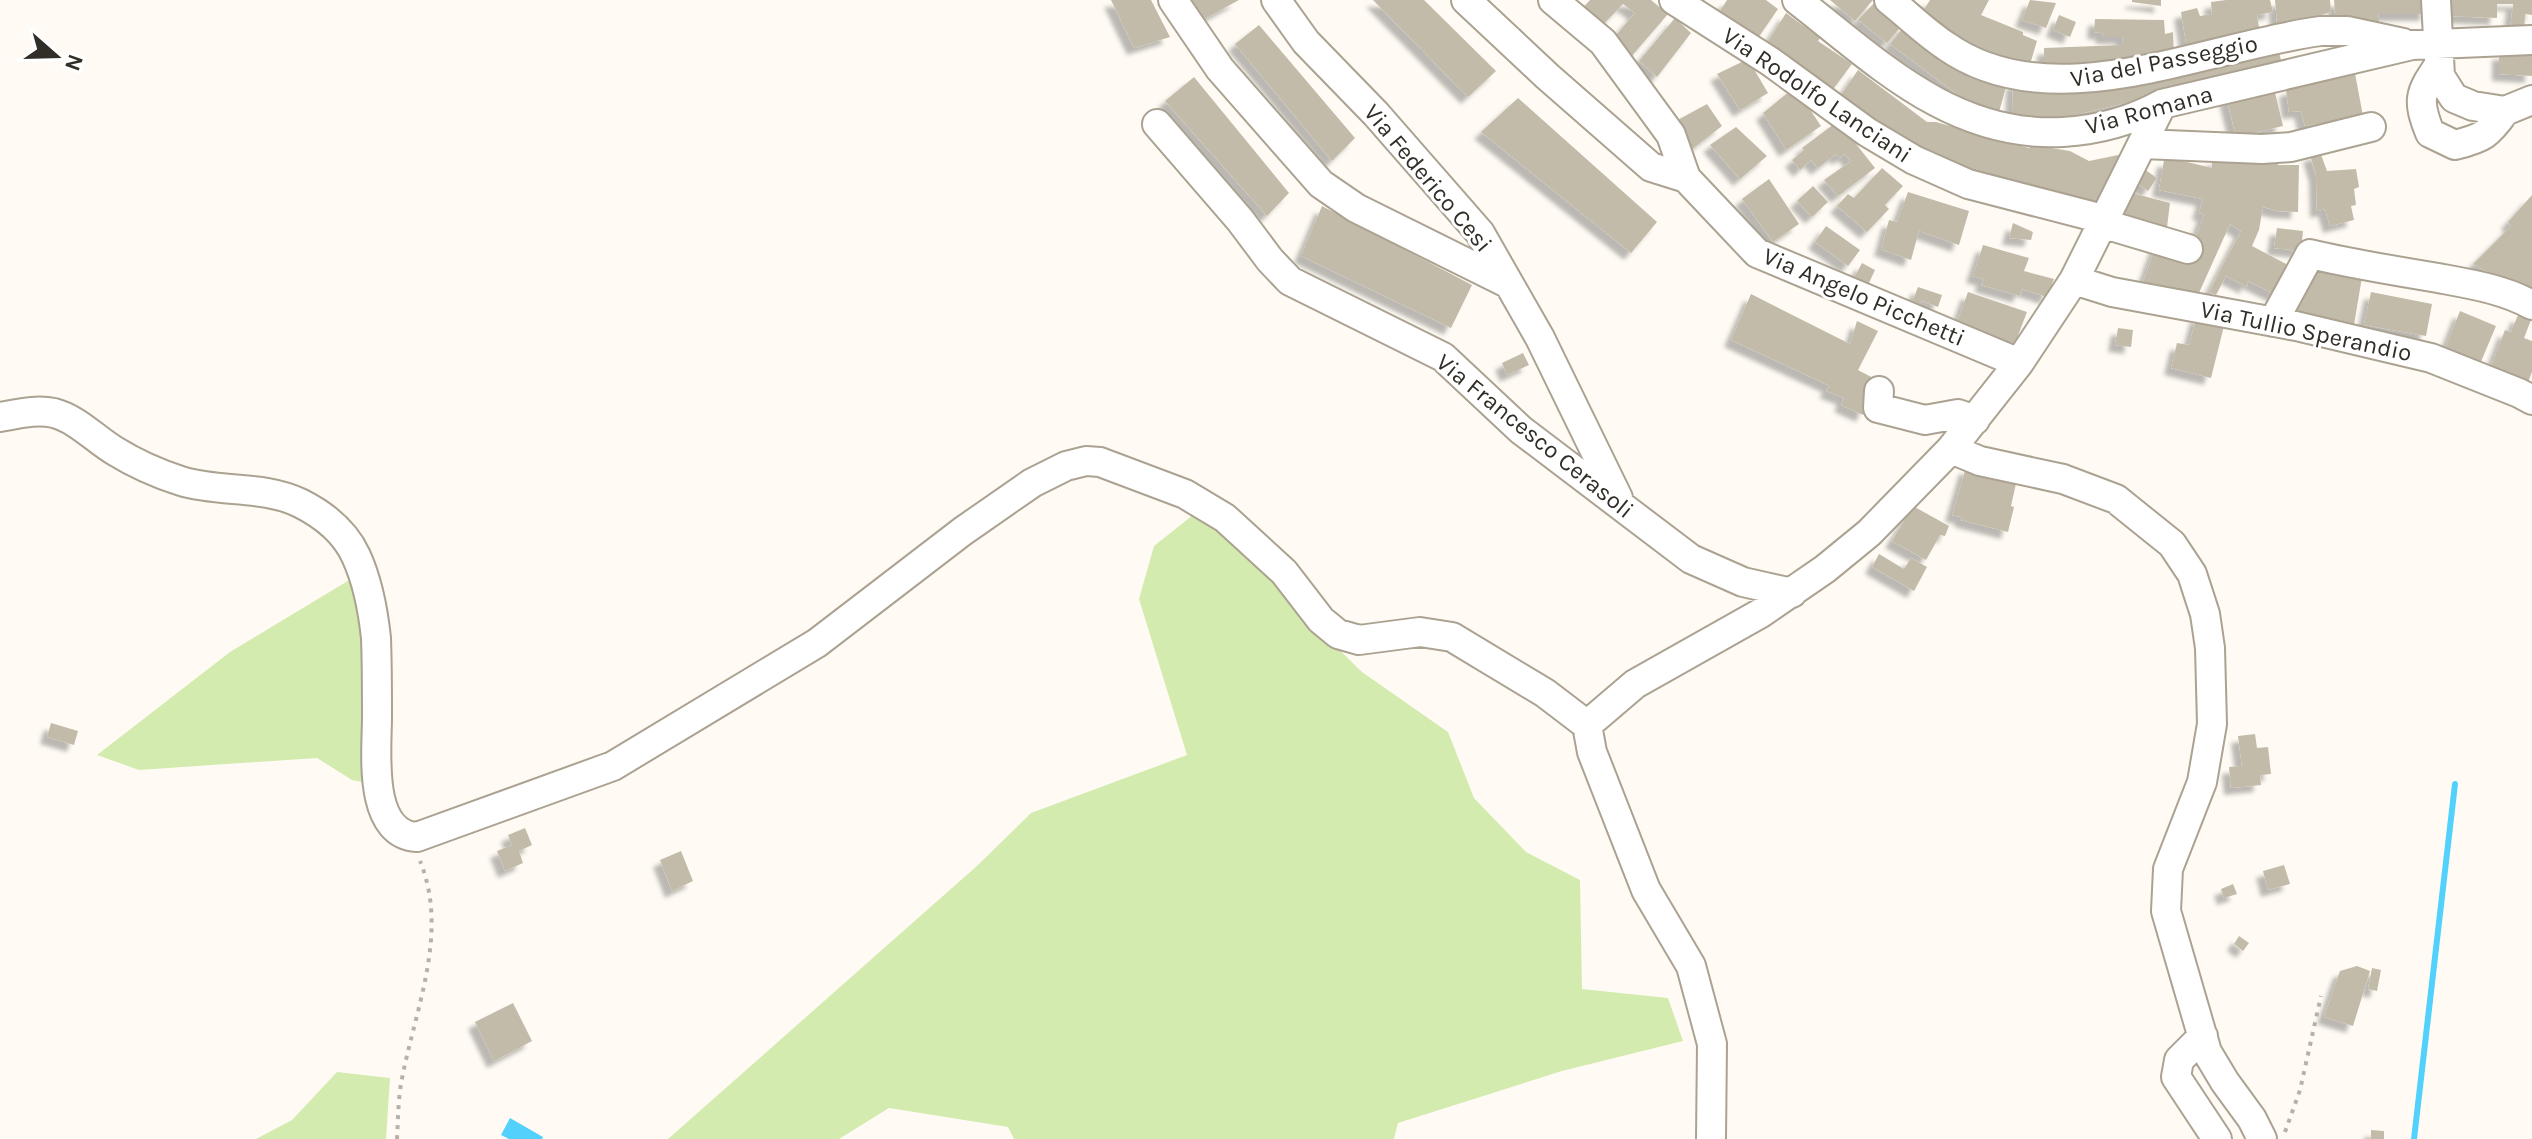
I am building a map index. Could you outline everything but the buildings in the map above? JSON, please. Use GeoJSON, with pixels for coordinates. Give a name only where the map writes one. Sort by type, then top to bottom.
{"type":"FeatureCollection","features":[{"type":"Feature","properties":{"kind":"street"},"geometry":{"type":"LineString","coordinates":[[1173,0],[1220,69],[1321,184],[1356,208],[1509,284]]}},
{"type":"Feature","properties":{"kind":"street","name":"Via Federico Cesi"},"geometry":{"type":"LineString","coordinates":[[1276,0],[1306,42],[1364,100],[1472,223],[1540,338],[1620,503]]}},
{"type":"Feature","properties":{"kind":"street","name":"Via Angelo Picchetti"},"geometry":{"type":"LineString","coordinates":[[1466,0],[1651,167],[1686,178],[1757,253],[2019,363]]}},
{"type":"Feature","properties":{"kind":"street"},"geometry":{"type":"LineString","coordinates":[[1553,0],[1603,42],[1671,135],[1686,178]]}},
{"type":"Feature","properties":{"kind":"street","name":"Via Rodolfo Lanciani"},"geometry":{"type":"LineString","coordinates":[[1674,0],[1771,62],[1867,132],[1914,160],[1968,184],[2102,221],[2188,249]]}},
{"type":"Feature","properties":{"kind":"street","name":"Via Romana"},"geometry":{"type":"LineString","coordinates":[[1797,0],[1920,92],[1955,112],[1989,125],[2027,132],[2075,131],[2134,119],[2162,104],[2430,51]]}},
{"type":"Feature","properties":{"kind":"street","name":"Via del Passeggio"},"geometry":{"type":"LineString","coordinates":[[1889,0],[1944,46],[2008,75],[2037,80],[2068,80],[2134,71],[2321,31],[2347,31],[2430,51]]}},
{"type":"Feature","properties":{"kind":"street"},"geometry":{"type":"LineString","coordinates":[[2436,0],[2426,84],[2420,108],[2430,133],[2455,145],[2481,138],[2490,132],[2505,111]]}},
{"type":"Feature","properties":{"kind":"street"},"geometry":{"type":"LineString","coordinates":[[2430,51],[2532,40]]}},
{"type":"Feature","properties":{"kind":"street"},"geometry":{"type":"LineString","coordinates":[[2430,51],[2440,76],[2454,98],[2473,106],[2505,111],[2532,100]]}},
{"type":"Feature","properties":{"kind":"street"},"geometry":{"type":"LineString","coordinates":[[1587,725],[1635,684],[1792,593],[1859,542],[1951,449],[2019,363],[2074,280],[2162,104]]}},
{"type":"Feature","properties":{"kind":"street","name":"Via Francesco Cerasoli"},"geometry":{"type":"LineString","coordinates":[[1157,124],[1290,281],[1443,357],[1521,430],[1667,542],[1705,566],[1743,582],[1792,593]]}},
{"type":"Feature","properties":{"kind":"street"},"geometry":{"type":"LineString","coordinates":[[2143,144],[2262,149],[2291,147],[2371,127]]}},
{"type":"Feature","properties":{"kind":"street"},"geometry":{"type":"LineString","coordinates":[[2273,322],[2310,254],[2481,286],[2518,297],[2532,305]]}},
{"type":"Feature","properties":{"kind":"street","name":"Via Tullio Sperandio"},"geometry":{"type":"LineString","coordinates":[[2074,280],[2112,292],[2273,322],[2431,358],[2532,400]]}},
{"type":"Feature","properties":{"kind":"street"},"geometry":{"type":"LineString","coordinates":[[1879,391],[1878,408],[1925,420],[1958,414],[1975,420]]}},
{"type":"Feature","properties":{"kind":"street"},"geometry":{"type":"LineString","coordinates":[[0,417],[37,411],[62,416],[125,457],[161,474],[202,487],[259,492],[296,501],[342,533],[356,557],[373,613],[379,791],[384,811],[394,827],[410,837],[426,835],[613,766],[817,643],[949,542],[1022,489],[1053,471],[1086,461],[1119,467],[1194,498],[1242,532],[1284,572],[1316,615],[1338,634],[1359,640],[1426,631],[1452,637],[1555,699],[1587,725],[1592,752],[1646,890],[1691,966],[1712,1044],[1711,1139]]}},
{"type":"Feature","properties":{"kind":"street"},"geometry":{"type":"LineString","coordinates":[[1951,449],[1980,461],[2063,479],[2116,499],[2172,544],[2192,574],[2205,614],[2210,648],[2212,724],[2202,782],[2168,869],[2166,911],[2213,1062],[2262,1139]]}},
{"type":"Feature","properties":{"kind":"street"},"geometry":{"type":"LineString","coordinates":[[2203,1036],[2179,1060],[2176,1077],[2217,1139]]}},
{"type":"Feature","properties":{"kind":"path"},"geometry":{"type":"LineString","coordinates":[[397,1139],[400,1086],[433,940],[429,883],[410,837]]}},
{"type":"Feature","properties":{"kind":"path"},"geometry":{"type":"LineString","coordinates":[[2282,1139],[2300,1090],[2321,996]]}},
{"type":"Feature","properties":{"kind":"green space"},"geometry":{"type":"Polygon","coordinates":[[[1198,511],[1264,563],[1309,620],[1362,672],[1448,732],[1474,798],[1526,852],[1580,880],[1582,989],[1668,998],[1683,1041],[1562,1071],[1398,1123],[1394,1139],[1014,1139],[1008,1127],[889,1108],[839,1139],[668,1139],[978,865],[1031,813],[1187,755],[1139,599],[1154,546],[1198,511]]]}},
{"type":"Feature","properties":{"kind":"green space"},"geometry":{"type":"Polygon","coordinates":[[[351,579],[370,652],[367,783],[352,780],[317,758],[139,770],[97,755],[230,652],[351,579]]]}},
{"type":"Feature","properties":{"kind":"green space"},"geometry":{"type":"Polygon","coordinates":[[[337,1072],[390,1078],[386,1139],[256,1139],[292,1120],[337,1072]]]}},
{"type":"Feature","properties":{"kind":"water"},"geometry":{"type":"Polygon","coordinates":[[[510,1118],[542,1139],[509,1139],[501,1135],[510,1118]]]}},
{"type":"Feature","properties":{"kind":"waterway"},"geometry":{"type":"LineString","coordinates":[[2414,1139],[2455,784]]}}]}
